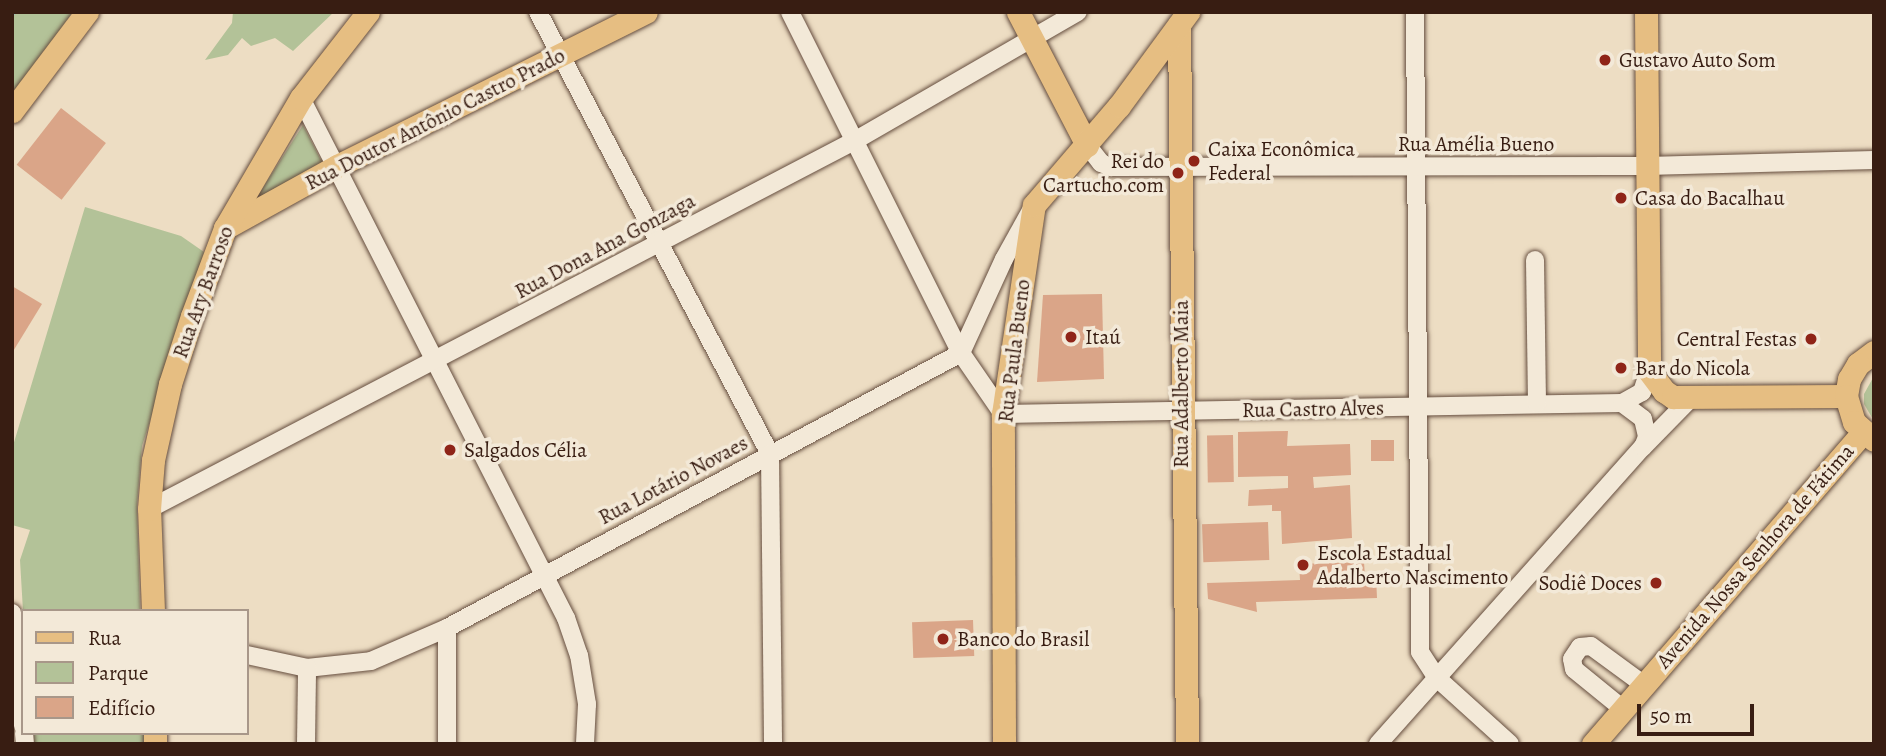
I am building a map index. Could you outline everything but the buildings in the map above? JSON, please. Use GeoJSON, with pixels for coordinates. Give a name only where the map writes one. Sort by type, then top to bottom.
{"type":"FeatureCollection","features":[{"type":"Feature","properties":{"kind":"main road"},"geometry":{"type":"LineString","coordinates":[[12,111],[87,12]]}},
{"type":"Feature","properties":{"kind":"main road","name":"Rua Ary Barroso"},"geometry":{"type":"LineString","coordinates":[[153,609],[149,509],[153,460],[170,384],[225,228],[301,98],[368,12]]}},
{"type":"Feature","properties":{"kind":"main road","name":"Rua Doutor Antônio Castro Prado"},"geometry":{"type":"LineString","coordinates":[[225,228],[337,166],[646,12]]}},
{"type":"Feature","properties":{"kind":"main road"},"geometry":{"type":"LineString","coordinates":[[1018,12],[1087,145]]}},
{"type":"Feature","properties":{"kind":"main road"},"geometry":{"type":"LineString","coordinates":[[1646,12],[1649,371],[1664,391],[1673,397],[1846,396]]}},
{"type":"Feature","properties":{"kind":"main road"},"geometry":{"type":"LineString","coordinates":[[1034,205],[1087,145],[1183,19]]}},
{"type":"Feature","properties":{"kind":"main road","name":"Rua Adalberto Maia"},"geometry":{"type":"LineString","coordinates":[[1183,19],[1181,410],[1187,744]]}},
{"type":"Feature","properties":{"kind":"main road","name":"Rua Paula Bueno"},"geometry":{"type":"LineString","coordinates":[[1004,744],[1003,414],[1034,205]]}},
{"type":"Feature","properties":{"kind":"main road"},"geometry":{"type":"LineString","coordinates":[[1871,438],[1854,422],[1846,396],[1849,379],[1858,364],[1874,352]]}},
{"type":"Feature","properties":{"kind":"main road","name":"Avenida Nossa Senhora de Fátima"},"geometry":{"type":"LineString","coordinates":[[1593,744],[1871,438]]}},
{"type":"Feature","properties":{"kind":"street"},"geometry":{"type":"LineString","coordinates":[[538,12],[770,454],[773,744]]}},
{"type":"Feature","properties":{"kind":"street"},"geometry":{"type":"LineString","coordinates":[[790,12],[961,353],[1003,414]]}},
{"type":"Feature","properties":{"kind":"street","name":"Rua Dona Ana Gonzaga"},"geometry":{"type":"LineString","coordinates":[[149,509],[856,140],[1077,12]]}},
{"type":"Feature","properties":{"kind":"street"},"geometry":{"type":"LineString","coordinates":[[1415,12],[1420,652],[1437,678],[1510,744]]}},
{"type":"Feature","properties":{"kind":"street"},"geometry":{"type":"LineString","coordinates":[[301,98],[566,618],[579,655],[586,704],[585,744]]}},
{"type":"Feature","properties":{"kind":"street","name":"Rua Amélia Bueno"},"geometry":{"type":"LineString","coordinates":[[1087,145],[1101,163],[1111,167],[1646,166],[1874,160]]}},
{"type":"Feature","properties":{"kind":"street"},"geometry":{"type":"LineString","coordinates":[[961,353],[1004,258],[1034,205]]}},
{"type":"Feature","properties":{"kind":"street"},"geometry":{"type":"LineString","coordinates":[[1535,260],[1537,403]]}},
{"type":"Feature","properties":{"kind":"street","name":"Rua Lotário Novaes"},"geometry":{"type":"LineString","coordinates":[[248,655],[307,668],[371,661],[447,628],[961,353]]}},
{"type":"Feature","properties":{"kind":"street"},"geometry":{"type":"LineString","coordinates":[[1643,447],[1647,437],[1643,419],[1622,403],[1642,392],[1649,371]]}},
{"type":"Feature","properties":{"kind":"street"},"geometry":{"type":"LineString","coordinates":[[1378,744],[1643,447],[1691,398]]}},
{"type":"Feature","properties":{"kind":"street","name":"Rua Castro Alves"},"geometry":{"type":"LineString","coordinates":[[1003,414],[1622,403]]}},
{"type":"Feature","properties":{"kind":"street"},"geometry":{"type":"LineString","coordinates":[[12,613],[21,705]]}},
{"type":"Feature","properties":{"kind":"street"},"geometry":{"type":"LineString","coordinates":[[447,628],[447,744]]}},
{"type":"Feature","properties":{"kind":"street"},"geometry":{"type":"LineString","coordinates":[[1623,709],[1574,669],[1572,659],[1580,647],[1591,646],[1644,685]]}},
{"type":"Feature","properties":{"kind":"street"},"geometry":{"type":"LineString","coordinates":[[306,744],[307,668]]}},
{"type":"Feature","properties":{"kind":"green space"},"geometry":{"type":"Polygon","coordinates":[[[12,12],[73,12],[12,96],[12,12]]]}},
{"type":"Feature","properties":{"kind":"green space"},"geometry":{"type":"Polygon","coordinates":[[[233,12],[334,12],[293,51],[275,38],[251,46],[242,38],[228,55],[205,60],[232,23],[233,12]]]}},
{"type":"Feature","properties":{"kind":"green space"},"geometry":{"type":"Polygon","coordinates":[[[303,125],[324,166],[255,200],[303,125]]]}},
{"type":"Feature","properties":{"kind":"green space"},"geometry":{"type":"Polygon","coordinates":[[[85,207],[181,236],[204,252],[142,446],[137,504],[140,609],[23,609],[20,560],[30,530],[12,525],[12,449],[85,207]]]}},
{"type":"Feature","properties":{"kind":"green space"},"geometry":{"type":"Polygon","coordinates":[[[1874,376],[1874,421],[1864,404],[1864,394],[1874,376]]]}},
{"type":"Feature","properties":{"kind":"green space"},"geometry":{"type":"Polygon","coordinates":[[[34,735],[145,735],[145,744],[34,744],[34,735]]]}},
{"type":"Feature","properties":{"kind":"place","name":"Gustavo Auto Som"},"geometry":{"type":"Point","coordinates":[1605,60]}},
{"type":"Feature","properties":{"kind":"place","name":"Caixa Econômica Federal"},"geometry":{"type":"Point","coordinates":[1194,161]}},
{"type":"Feature","properties":{"kind":"place","name":"Rei do Cartucho.com"},"geometry":{"type":"Point","coordinates":[1178,173]}},
{"type":"Feature","properties":{"kind":"place","name":"Casa do Bacalhau"},"geometry":{"type":"Point","coordinates":[1621,198]}},
{"type":"Feature","properties":{"kind":"place","name":"Itaú"},"geometry":{"type":"Point","coordinates":[1071,337]}},
{"type":"Feature","properties":{"kind":"place","name":"Central Festas"},"geometry":{"type":"Point","coordinates":[1811,339]}},
{"type":"Feature","properties":{"kind":"place","name":"Bar do Nicola"},"geometry":{"type":"Point","coordinates":[1621,368]}},
{"type":"Feature","properties":{"kind":"place","name":"Salgados Célia"},"geometry":{"type":"Point","coordinates":[450,450]}},
{"type":"Feature","properties":{"kind":"place","name":"Escola Estadual Adalberto Nascimento"},"geometry":{"type":"Point","coordinates":[1303,565]}},
{"type":"Feature","properties":{"kind":"place","name":"Sodiê Doces"},"geometry":{"type":"Point","coordinates":[1656,583]}},
{"type":"Feature","properties":{"kind":"place","name":"Banco do Brasil"},"geometry":{"type":"Point","coordinates":[943,639]}}]}
